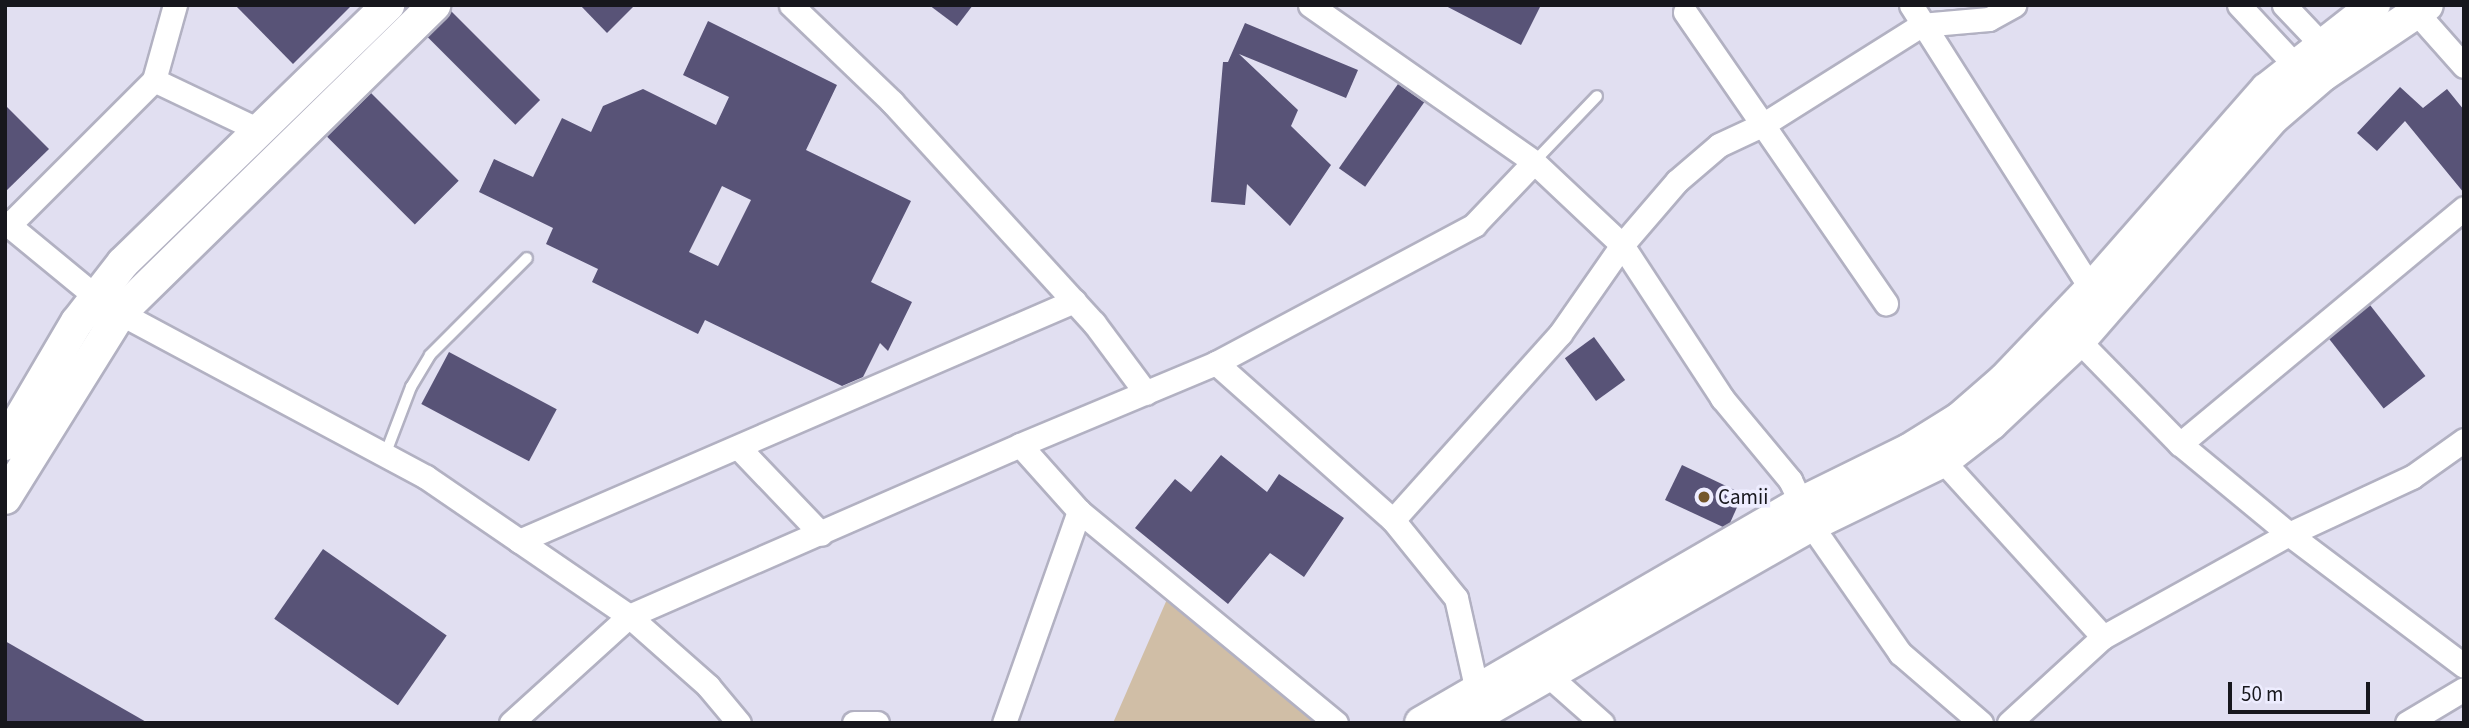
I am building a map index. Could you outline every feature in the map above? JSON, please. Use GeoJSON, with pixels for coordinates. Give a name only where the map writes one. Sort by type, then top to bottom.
{"type":"FeatureCollection","features":[{"type":"Feature","properties":{"kind":"street"},"geometry":{"type":"LineString","coordinates":[[175,5],[154,80],[7,223],[108,304],[426,477],[629,616],[708,686],[739,723]]}},
{"type":"Feature","properties":{"kind":"street"},"geometry":{"type":"LineString","coordinates":[[5,443],[108,304],[259,130],[388,5]]}},
{"type":"Feature","properties":{"kind":"street"},"geometry":{"type":"LineString","coordinates":[[5,498],[108,304],[434,5]]}},
{"type":"Feature","properties":{"kind":"street"},"geometry":{"type":"LineString","coordinates":[[791,5],[892,102],[1074,301],[1146,393]]}},
{"type":"Feature","properties":{"kind":"street"},"geometry":{"type":"LineString","coordinates":[[1310,5],[1534,162],[1622,245],[1722,398],[1790,480],[1806,514],[1900,653],[1981,723]]}},
{"type":"Feature","properties":{"kind":"street"},"geometry":{"type":"LineString","coordinates":[[1393,520],[1559,334],[1622,245],[1677,181],[1719,145],[1765,124],[1916,15],[1989,19],[2014,5]]}},
{"type":"Feature","properties":{"kind":"street"},"geometry":{"type":"LineString","coordinates":[[2238,5],[2295,65]]}},
{"type":"Feature","properties":{"kind":"street"},"geometry":{"type":"LineString","coordinates":[[2284,5],[2321,44]]}},
{"type":"Feature","properties":{"kind":"street"},"geometry":{"type":"LineString","coordinates":[[1464,723],[1549,676],[1959,419],[2004,380],[2091,289],[2223,136],[2295,65],[2374,5]]}},
{"type":"Feature","properties":{"kind":"street"},"geometry":{"type":"LineString","coordinates":[[1422,723],[1806,514],[1943,461],[2010,408],[2079,341],[2274,117],[2323,75],[2421,8],[2464,66]]}},
{"type":"Feature","properties":{"kind":"street"},"geometry":{"type":"LineString","coordinates":[[1685,12],[1765,124],[1886,303]]}},
{"type":"Feature","properties":{"kind":"street"},"geometry":{"type":"LineString","coordinates":[[1916,15],[2091,289]]}},
{"type":"Feature","properties":{"kind":"street"},"geometry":{"type":"LineString","coordinates":[[154,80],[259,130]]}},
{"type":"Feature","properties":{"kind":"street"},"geometry":{"type":"LineString","coordinates":[[511,723],[629,616],[1020,445],[1216,363],[1474,225],[1534,162]]}},
{"type":"Feature","properties":{"kind":"street"},"geometry":{"type":"LineString","coordinates":[[2180,444],[2464,208]]}},
{"type":"Feature","properties":{"kind":"street"},"geometry":{"type":"LineString","coordinates":[[519,541],[1074,301]]}},
{"type":"Feature","properties":{"kind":"street"},"geometry":{"type":"LineString","coordinates":[[2079,341],[2180,444],[2288,534],[2464,666]]}},
{"type":"Feature","properties":{"kind":"street"},"geometry":{"type":"LineString","coordinates":[[1216,363],[1393,520],[1456,598],[1477,691]]}},
{"type":"Feature","properties":{"kind":"street"},"geometry":{"type":"LineString","coordinates":[[2009,723],[2103,637],[2288,534],[2412,477],[2464,440]]}},
{"type":"Feature","properties":{"kind":"street"},"geometry":{"type":"LineString","coordinates":[[1020,445],[1079,511],[1336,723]]}},
{"type":"Feature","properties":{"kind":"street"},"geometry":{"type":"LineString","coordinates":[[738,447],[821,534]]}},
{"type":"Feature","properties":{"kind":"street"},"geometry":{"type":"LineString","coordinates":[[1943,461],[2103,637]]}},
{"type":"Feature","properties":{"kind":"street"},"geometry":{"type":"LineString","coordinates":[[1004,723],[1079,511]]}},
{"type":"Feature","properties":{"kind":"street"},"geometry":{"type":"LineString","coordinates":[[1549,676],[1602,723]]}},
{"type":"Feature","properties":{"kind":"street"},"geometry":{"type":"LineString","coordinates":[[2407,723],[2464,689]]}},
{"type":"Feature","properties":{"kind":"street"},"geometry":{"type":"LineString","coordinates":[[854,723],[877,723]]}},
{"type":"Feature","properties":{"kind":"lane"},"geometry":{"type":"LineString","coordinates":[[1534,162],[1597,96]]}},
{"type":"Feature","properties":{"kind":"lane"},"geometry":{"type":"LineString","coordinates":[[385,455],[411,387],[430,355],[527,258]]}},
{"type":"Feature","properties":{"kind":"shaded area"},"geometry":{"type":"Polygon","coordinates":[[[1168,597],[1317,723],[1113,723],[1168,597]]]}},
{"type":"Feature","properties":{"kind":"building"},"geometry":{"type":"Polygon","coordinates":[[[235,5],[352,5],[293,64],[235,5]]]}},
{"type":"Feature","properties":{"kind":"building"},"geometry":{"type":"Polygon","coordinates":[[[580,5],[635,5],[607,33],[580,5]]]}},
{"type":"Feature","properties":{"kind":"building"},"geometry":{"type":"Polygon","coordinates":[[[929,5],[973,5],[957,26],[929,5]]]}},
{"type":"Feature","properties":{"kind":"building"},"geometry":{"type":"Polygon","coordinates":[[[1444,5],[1541,5],[1521,45],[1444,5]]]}},
{"type":"Feature","properties":{"kind":"building"},"geometry":{"type":"Polygon","coordinates":[[[451,11],[540,100],[515,125],[426,36],[451,11]]]}},
{"type":"Feature","properties":{"kind":"building"},"geometry":{"type":"Polygon","coordinates":[[[708,21],[837,85],[806,150],[911,201],[871,282],[912,302],[888,351],[880,343],[863,377],[842,386],[705,320],[698,334],[592,282],[598,269],[546,244],[553,228],[479,192],[494,159],[533,177],[562,118],[591,132],[603,106],[643,89],[716,125],[729,97],[683,75],[708,21]],[[722,186],[689,252],[718,266],[751,200],[722,186]]]}},
{"type":"Feature","properties":{"kind":"building"},"geometry":{"type":"Polygon","coordinates":[[[1245,23],[1358,70],[1346,98],[1239,54],[1298,110],[1291,126],[1331,165],[1290,226],[1247,184],[1245,205],[1211,202],[1223,62],[1228,62],[1245,23]]]}},
{"type":"Feature","properties":{"kind":"building"},"geometry":{"type":"Polygon","coordinates":[[[1398,84],[1424,102],[1365,187],[1339,168],[1398,84]]]}},
{"type":"Feature","properties":{"kind":"building"},"geometry":{"type":"Polygon","coordinates":[[[2400,87],[2423,108],[2447,89],[2464,110],[2464,193],[2405,121],[2377,151],[2357,133],[2400,87]]]}},
{"type":"Feature","properties":{"kind":"building"},"geometry":{"type":"Polygon","coordinates":[[[371,93],[459,181],[415,225],[327,137],[371,93]]]}},
{"type":"Feature","properties":{"kind":"building"},"geometry":{"type":"Polygon","coordinates":[[[5,105],[49,149],[5,192],[5,105]]]}},
{"type":"Feature","properties":{"kind":"building"},"geometry":{"type":"Polygon","coordinates":[[[2370,305],[2425,376],[2384,409],[2328,338],[2370,305]]]}},
{"type":"Feature","properties":{"kind":"building"},"geometry":{"type":"Polygon","coordinates":[[[1594,337],[1625,380],[1596,401],[1565,358],[1594,337]]]}},
{"type":"Feature","properties":{"kind":"building"},"geometry":{"type":"Polygon","coordinates":[[[449,352],[557,409],[529,461],[421,404],[449,352]]]}},
{"type":"Feature","properties":{"kind":"building"},"geometry":{"type":"Polygon","coordinates":[[[1221,455],[1267,492],[1279,474],[1344,518],[1304,577],[1270,553],[1228,604],[1135,528],[1175,479],[1191,492],[1221,455]]]}},
{"type":"Feature","properties":{"kind":"building","name":"Camii"},"geometry":{"type":"Polygon","coordinates":[[[1682,465],[1743,494],[1730,523],[1723,527],[1665,500],[1682,465]]]}},
{"type":"Feature","properties":{"kind":"building"},"geometry":{"type":"Polygon","coordinates":[[[323,549],[447,636],[398,705],[274,619],[323,549]]]}},
{"type":"Feature","properties":{"kind":"building"},"geometry":{"type":"Polygon","coordinates":[[[5,641],[148,723],[5,723],[5,641]]]}},
{"type":"Feature","properties":{"kind":"place","name":"Camii"},"geometry":{"type":"Point","coordinates":[1704,497]}}]}
